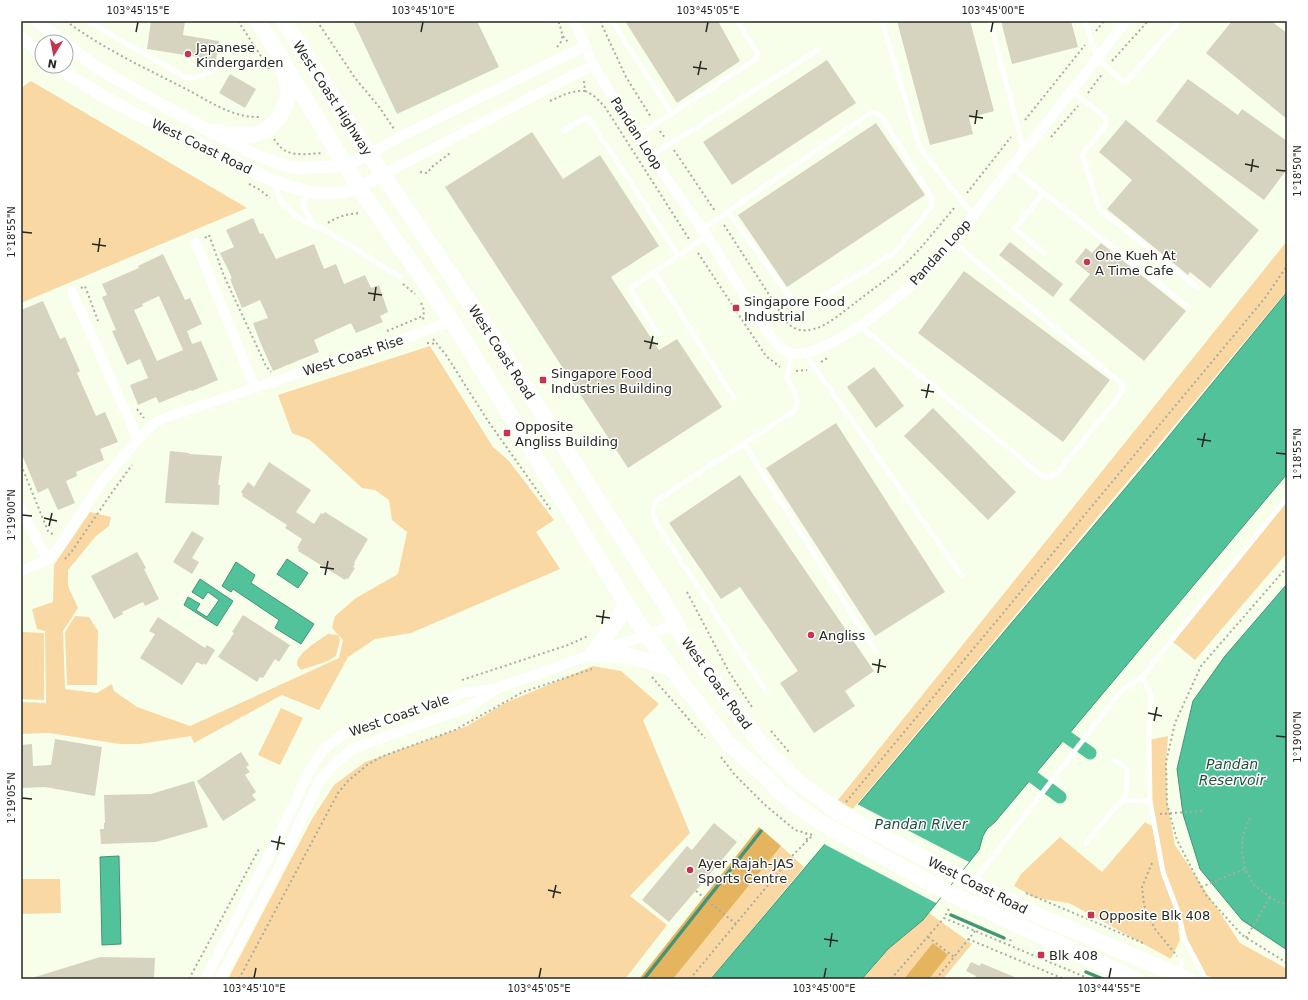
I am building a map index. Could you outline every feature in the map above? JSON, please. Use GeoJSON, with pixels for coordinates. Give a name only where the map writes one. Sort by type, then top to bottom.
{"type":"FeatureCollection","features":[{"type":"Feature","properties":{"kind":"main road","name":"West Coast Highway"},"geometry":{"type":"LineString","coordinates":[[258,21],[338,166],[359,188]]}},
{"type":"Feature","properties":{"kind":"main road","name":"West Coast Highway"},"geometry":{"type":"LineString","coordinates":[[284,21],[369,154],[384,174]]}},
{"type":"Feature","properties":{"kind":"main road"},"geometry":{"type":"LineString","coordinates":[[213,132],[232,135],[249,135],[261,133],[268,129],[281,112],[288,96],[288,84],[277,53]]}},
{"type":"Feature","properties":{"kind":"main road","name":"West Coast Road"},"geometry":{"type":"LineString","coordinates":[[384,174],[497,343],[663,600],[691,652],[769,754],[802,786],[967,881],[1030,912],[1183,972]]}},
{"type":"Feature","properties":{"kind":"main road","name":"West Coast Road"},"geometry":{"type":"LineString","coordinates":[[359,188],[452,321],[647,635],[728,742],[781,793],[827,826],[947,899],[1134,979]]}},
{"type":"Feature","properties":{"kind":"main road"},"geometry":{"type":"LineString","coordinates":[[593,661],[620,616],[626,603]]}},
{"type":"Feature","properties":{"kind":"main road"},"geometry":{"type":"LineString","coordinates":[[593,661],[625,655],[670,667]]}},
{"type":"Feature","properties":{"kind":"street","name":"Pandan Loop"},"geometry":{"type":"LineString","coordinates":[[575,21],[593,65],[637,136],[705,233],[770,336],[784,350],[792,354],[805,354],[820,348],[860,326],[888,305],[925,273],[1024,152],[1126,21]]}},
{"type":"Feature","properties":{"kind":"street"},"geometry":{"type":"LineString","coordinates":[[44,25],[54,34]]}},
{"type":"Feature","properties":{"kind":"street"},"geometry":{"type":"LineString","coordinates":[[21,37],[34,48]]}},
{"type":"Feature","properties":{"kind":"street"},"geometry":{"type":"LineString","coordinates":[[338,166],[369,154],[585,46]]}},
{"type":"Feature","properties":{"kind":"street","name":"West Coast Road"},"geometry":{"type":"LineString","coordinates":[[74,50],[96,67],[249,152],[287,166],[300,168],[338,166]]}},
{"type":"Feature","properties":{"kind":"street"},"geometry":{"type":"LineString","coordinates":[[384,174],[593,65]]}},
{"type":"Feature","properties":{"kind":"street","name":"West Coast Road"},"geometry":{"type":"LineString","coordinates":[[68,74],[86,86],[140,116],[276,182],[298,189],[319,193],[348,192],[359,188],[384,174]]}},
{"type":"Feature","properties":{"kind":"street"},"geometry":{"type":"LineString","coordinates":[[196,242],[253,384]]}},
{"type":"Feature","properties":{"kind":"street"},"geometry":{"type":"LineString","coordinates":[[72,292],[138,439]]}},
{"type":"Feature","properties":{"kind":"street","name":"West Coast Rise"},"geometry":{"type":"LineString","coordinates":[[21,571],[47,560],[60,546],[101,483],[138,439],[154,423],[253,384],[426,331],[452,321]]}},
{"type":"Feature","properties":{"kind":"street"},"geometry":{"type":"LineString","coordinates":[[21,508],[47,560]]}},
{"type":"Feature","properties":{"kind":"street","name":"West Coast Vale"},"geometry":{"type":"LineString","coordinates":[[205,979],[269,856],[308,774],[323,750],[344,733],[466,692],[498,688],[593,661],[647,635],[676,624]]}},
{"type":"Feature","properties":{"kind":"street","name":"West Coast Vale"},"geometry":{"type":"LineString","coordinates":[[220,979],[280,865],[320,780],[338,761],[354,748],[469,706],[498,688]]}},
{"type":"Feature","properties":{"kind":"lane"},"geometry":{"type":"LineString","coordinates":[[88,21],[184,77],[197,77],[224,66]]}},
{"type":"Feature","properties":{"kind":"lane"},"geometry":{"type":"LineString","coordinates":[[612,21],[672,114]]}},
{"type":"Feature","properties":{"kind":"lane"},"geometry":{"type":"LineString","coordinates":[[637,136],[756,60],[758,54],[737,21]]}},
{"type":"Feature","properties":{"kind":"lane"},"geometry":{"type":"LineString","coordinates":[[882,21],[920,148],[973,215]]}},
{"type":"Feature","properties":{"kind":"lane"},"geometry":{"type":"LineString","coordinates":[[990,21],[1024,152]]}},
{"type":"Feature","properties":{"kind":"lane"},"geometry":{"type":"LineString","coordinates":[[1085,21],[1097,58],[1121,80],[1127,81],[1179,21]]}},
{"type":"Feature","properties":{"kind":"lane"},"geometry":{"type":"LineString","coordinates":[[651,156],[818,50]]}},
{"type":"Feature","properties":{"kind":"lane"},"geometry":{"type":"LineString","coordinates":[[1072,91],[1106,118],[1105,126],[1082,155],[1100,210],[1198,288]]}},
{"type":"Feature","properties":{"kind":"lane"},"geometry":{"type":"LineString","coordinates":[[658,333],[631,290],[634,285],[678,255],[705,233],[719,218],[866,116],[874,112],[882,117],[932,201],[932,206],[894,253],[805,307],[799,307],[795,304],[728,212]]}},
{"type":"Feature","properties":{"kind":"lane"},"geometry":{"type":"LineString","coordinates":[[564,131],[585,118],[588,118],[678,255]]}},
{"type":"Feature","properties":{"kind":"lane"},"geometry":{"type":"LineString","coordinates":[[1011,167],[1186,305]]}},
{"type":"Feature","properties":{"kind":"lane"},"geometry":{"type":"LineString","coordinates":[[276,182],[278,197],[296,216],[315,228],[322,228],[400,277]]}},
{"type":"Feature","properties":{"kind":"lane"},"geometry":{"type":"LineString","coordinates":[[312,192],[306,198],[303,206],[315,228]]}},
{"type":"Feature","properties":{"kind":"lane"},"geometry":{"type":"LineString","coordinates":[[1043,193],[1015,228],[1044,253]]}},
{"type":"Feature","properties":{"kind":"lane"},"geometry":{"type":"LineString","coordinates":[[860,326],[1041,475],[1047,477],[1056,474],[1122,393],[1122,384],[952,241]]}},
{"type":"Feature","properties":{"kind":"lane"},"geometry":{"type":"LineString","coordinates":[[654,272],[734,398]]}},
{"type":"Feature","properties":{"kind":"lane"},"geometry":{"type":"LineString","coordinates":[[767,693],[657,524],[653,513],[653,507],[656,500],[794,411],[796,407],[797,395],[787,379],[792,354]]}},
{"type":"Feature","properties":{"kind":"lane"},"geometry":{"type":"LineString","coordinates":[[805,354],[962,576]]}},
{"type":"Feature","properties":{"kind":"lane"},"geometry":{"type":"LineString","coordinates":[[744,444],[876,652]]}},
{"type":"Feature","properties":{"kind":"lane"},"geometry":{"type":"LineString","coordinates":[[967,881],[1121,691],[1142,677],[1287,498]]}},
{"type":"Feature","properties":{"kind":"lane"},"geometry":{"type":"LineString","coordinates":[[1142,677],[1151,694],[1149,740],[1150,801],[1163,872],[1177,909],[1185,940],[1203,974]]}},
{"type":"Feature","properties":{"kind":"lane"},"geometry":{"type":"LineString","coordinates":[[1086,843],[1123,800],[1127,790],[1128,780],[1126,768],[1114,760]]}},
{"type":"Feature","properties":{"kind":"lane"},"geometry":{"type":"LineString","coordinates":[[1123,800],[1150,801]]}},
{"type":"Feature","properties":{"kind":"path"},"geometry":{"type":"LineString","coordinates":[[238,21],[273,75]]}},
{"type":"Feature","properties":{"kind":"path"},"geometry":{"type":"LineString","coordinates":[[317,21],[354,78],[380,108],[396,131]]}},
{"type":"Feature","properties":{"kind":"path"},"geometry":{"type":"LineString","coordinates":[[600,21],[626,77],[655,125],[719,218],[788,324],[796,330],[814,329],[824,324],[844,311],[896,271],[914,255],[961,200],[1104,21]]}},
{"type":"Feature","properties":{"kind":"path"},"geometry":{"type":"LineString","coordinates":[[585,91],[593,95],[605,107],[665,203]]}},
{"type":"Feature","properties":{"kind":"path"},"geometry":{"type":"LineString","coordinates":[[268,129],[281,148],[286,152],[303,154],[322,153],[338,166]]}},
{"type":"Feature","properties":{"kind":"path"},"geometry":{"type":"LineString","coordinates":[[196,242],[209,235],[224,276],[266,366],[272,373],[253,384]]}},
{"type":"Feature","properties":{"kind":"path"},"geometry":{"type":"LineString","coordinates":[[842,809],[1260,304],[1287,266]]}},
{"type":"Feature","properties":{"kind":"path"},"geometry":{"type":"LineString","coordinates":[[415,290],[424,310],[422,324],[426,331],[446,355],[508,450],[555,515]]}},
{"type":"Feature","properties":{"kind":"path"},"geometry":{"type":"LineString","coordinates":[[382,333],[423,316]]}},
{"type":"Feature","properties":{"kind":"path"},"geometry":{"type":"LineString","coordinates":[[422,345],[428,342],[437,344]]}},
{"type":"Feature","properties":{"kind":"path"},"geometry":{"type":"LineString","coordinates":[[133,429],[147,416]]}},
{"type":"Feature","properties":{"kind":"path"},"geometry":{"type":"LineString","coordinates":[[64,559],[72,551],[135,461]]}},
{"type":"Feature","properties":{"kind":"path"},"geometry":{"type":"LineString","coordinates":[[21,465],[48,531],[57,538],[59,536]]}},
{"type":"Feature","properties":{"kind":"path"},"geometry":{"type":"LineString","coordinates":[[1287,567],[1202,666],[1175,724],[1166,762],[1167,802],[1177,840],[1205,894],[1242,935],[1287,963]]}},
{"type":"Feature","properties":{"kind":"path"},"geometry":{"type":"LineString","coordinates":[[687,592],[729,672],[753,708]]}},
{"type":"Feature","properties":{"kind":"path"},"geometry":{"type":"LineString","coordinates":[[459,682],[568,645],[588,636],[593,632]]}},
{"type":"Feature","properties":{"kind":"path"},"geometry":{"type":"LineString","coordinates":[[239,979],[338,793],[348,781],[367,765],[383,756],[455,730],[523,692],[593,661]]}},
{"type":"Feature","properties":{"kind":"path"},"geometry":{"type":"LineString","coordinates":[[771,731],[790,754]]}},
{"type":"Feature","properties":{"kind":"path"},"geometry":{"type":"LineString","coordinates":[[1169,812],[1203,811]]}},
{"type":"Feature","properties":{"kind":"path"},"geometry":{"type":"LineString","coordinates":[[1250,818],[1243,835],[1242,851],[1245,869],[1254,885],[1270,897],[1287,904]]}},
{"type":"Feature","properties":{"kind":"path"},"geometry":{"type":"LineString","coordinates":[[690,979],[793,855],[807,841],[827,826]]}},
{"type":"Feature","properties":{"kind":"path"},"geometry":{"type":"LineString","coordinates":[[806,833],[807,841]]}},
{"type":"Feature","properties":{"kind":"path"},"geometry":{"type":"LineString","coordinates":[[1159,846],[1142,887],[1144,905],[1155,929],[1183,972]]}},
{"type":"Feature","properties":{"kind":"path"},"geometry":{"type":"LineString","coordinates":[[1201,887],[1245,869]]}},
{"type":"Feature","properties":{"kind":"path"},"geometry":{"type":"LineString","coordinates":[[696,890],[736,924]]}},
{"type":"Feature","properties":{"kind":"path"},"geometry":{"type":"LineString","coordinates":[[1025,893],[1146,945]]}},
{"type":"Feature","properties":{"kind":"path"},"geometry":{"type":"LineString","coordinates":[[1246,938],[1270,897]]}},
{"type":"Feature","properties":{"kind":"path"},"geometry":{"type":"LineString","coordinates":[[891,979],[944,918],[950,907],[947,899]]}},
{"type":"Feature","properties":{"kind":"path"},"geometry":{"type":"LineString","coordinates":[[944,918],[1090,979]]}},
{"type":"Feature","properties":{"kind":"path"},"geometry":{"type":"LineString","coordinates":[[936,979],[975,931]]}},
{"type":"Feature","properties":{"kind":"path"},"geometry":{"type":"LineString","coordinates":[[928,936],[954,957]]}},
{"type":"Feature","properties":{"kind":"path"},"geometry":{"type":"LineString","coordinates":[[968,939],[1064,979]]}},
{"type":"Feature","properties":{"kind":"shaded area"},"geometry":{"type":"Polygon","coordinates":[[[31,81],[247,208],[21,303],[21,88],[31,81]]]}},
{"type":"Feature","properties":{"kind":"shaded area"},"geometry":{"type":"Polygon","coordinates":[[[1287,241],[1287,291],[853,809],[838,800],[1287,241]]]}},
{"type":"Feature","properties":{"kind":"shaded area"},"geometry":{"type":"Polygon","coordinates":[[[430,346],[493,447],[509,461],[554,520],[536,532],[560,569],[411,633],[375,639],[348,657],[319,710],[282,695],[194,743],[191,736],[140,744],[120,744],[49,733],[21,734],[21,702],[46,703],[45,631],[37,629],[32,609],[53,602],[54,565],[90,512],[111,517],[109,526],[96,536],[68,570],[68,586],[78,608],[63,631],[65,689],[97,693],[112,684],[114,691],[137,707],[190,726],[339,658],[343,640],[332,628],[335,616],[356,598],[398,574],[407,532],[392,520],[389,500],[375,490],[362,488],[310,440],[292,433],[278,395],[430,346]]]}},
{"type":"Feature","properties":{"kind":"shaded area"},"geometry":{"type":"Polygon","coordinates":[[[1287,498],[1287,553],[1195,660],[1172,641],[1287,498]]]}},
{"type":"Feature","properties":{"kind":"shaded area"},"geometry":{"type":"Polygon","coordinates":[[[75,616],[89,617],[98,631],[97,685],[67,685],[65,632],[75,616]]]}},
{"type":"Feature","properties":{"kind":"shaded area"},"geometry":{"type":"Polygon","coordinates":[[[21,632],[44,633],[44,700],[21,699],[21,632]]]}},
{"type":"Feature","properties":{"kind":"shaded area"},"geometry":{"type":"Polygon","coordinates":[[[328,634],[338,635],[340,640],[336,656],[328,661],[301,670],[297,665],[297,661],[300,656],[309,647],[328,634]]]}},
{"type":"Feature","properties":{"kind":"shaded area"},"geometry":{"type":"Polygon","coordinates":[[[593,666],[621,671],[659,704],[643,720],[690,833],[630,896],[667,925],[625,979],[228,979],[312,819],[334,785],[365,762],[467,726],[505,703],[593,666]]]}},
{"type":"Feature","properties":{"kind":"shaded area"},"geometry":{"type":"Polygon","coordinates":[[[281,708],[303,718],[280,765],[258,755],[281,708]]]}},
{"type":"Feature","properties":{"kind":"shaded area"},"geometry":{"type":"Polygon","coordinates":[[[1168,736],[1166,762],[1167,801],[1175,845],[1240,943],[1287,969],[1287,979],[1216,979],[1203,974],[1178,927],[1180,940],[1171,959],[1069,903],[1035,898],[1014,886],[1021,874],[1060,837],[1102,872],[1145,822],[1155,828],[1150,801],[1149,740],[1168,736]]]}},
{"type":"Feature","properties":{"kind":"shaded area"},"geometry":{"type":"Polygon","coordinates":[[[759,827],[781,846],[673,979],[639,979],[759,827]]]}},
{"type":"Feature","properties":{"kind":"shaded area"},"geometry":{"type":"Polygon","coordinates":[[[781,846],[804,867],[711,979],[673,979],[781,846]]]}},
{"type":"Feature","properties":{"kind":"shaded area"},"geometry":{"type":"Polygon","coordinates":[[[21,879],[60,879],[61,913],[21,914],[21,879]]]}},
{"type":"Feature","properties":{"kind":"shaded area"},"geometry":{"type":"Polygon","coordinates":[[[929,913],[972,944],[943,979],[863,979],[888,949],[923,920],[929,913]]]}},
{"type":"Feature","properties":{"kind":"shaded area"},"geometry":{"type":"Polygon","coordinates":[[[933,943],[948,955],[929,979],[904,979],[933,943]]]}},
{"type":"Feature","properties":{"kind":"water","name":"Pandan River"},"geometry":{"type":"Polygon","coordinates":[[[1287,292],[1287,474],[995,822],[987,829],[983,836],[979,850],[923,920],[888,949],[862,979],[711,979],[1155,453],[1287,292]]]}},
{"type":"Feature","properties":{"kind":"water"},"geometry":{"type":"Polygon","coordinates":[[[287,559],[308,573],[298,588],[277,574],[287,559]]]}},
{"type":"Feature","properties":{"kind":"water"},"geometry":{"type":"Polygon","coordinates":[[[236,562],[255,575],[251,583],[314,624],[301,644],[275,628],[279,620],[233,589],[231,592],[222,586],[236,562]]]}},
{"type":"Feature","properties":{"kind":"water"},"geometry":{"type":"Polygon","coordinates":[[[200,579],[233,601],[217,626],[184,605],[188,597],[200,604],[196,610],[207,617],[219,600],[208,592],[203,599],[192,592],[200,579]]]}},
{"type":"Feature","properties":{"kind":"water","name":"Pandan Reservoir"},"geometry":{"type":"Polygon","coordinates":[[[1287,584],[1287,950],[1242,920],[1200,869],[1183,814],[1177,769],[1193,701],[1225,656],[1287,584]]]}},
{"type":"Feature","properties":{"kind":"water"},"geometry":{"type":"Polygon","coordinates":[[[119,856],[121,944],[102,945],[100,857],[119,856]]]}},
{"type":"Feature","properties":{"kind":"pier"},"geometry":{"type":"Polygon","coordinates":[[[857,804],[969,862],[936,903],[824,844],[857,804]]]}},
{"type":"Feature","properties":{"kind":"building"},"geometry":{"type":"Polygon","coordinates":[[[151,21],[185,21],[183,35],[219,41],[216,60],[147,49],[151,21]]]}},
{"type":"Feature","properties":{"kind":"building"},"geometry":{"type":"Polygon","coordinates":[[[353,21],[477,21],[499,67],[397,114],[353,21]]]}},
{"type":"Feature","properties":{"kind":"building"},"geometry":{"type":"Polygon","coordinates":[[[625,21],[718,21],[740,61],[677,103],[625,21]]]}},
{"type":"Feature","properties":{"kind":"building"},"geometry":{"type":"Polygon","coordinates":[[[897,21],[970,21],[994,111],[969,118],[973,134],[930,145],[897,21]]]}},
{"type":"Feature","properties":{"kind":"building"},"geometry":{"type":"Polygon","coordinates":[[[1001,21],[1071,21],[1078,47],[1012,64],[1001,21]]]}},
{"type":"Feature","properties":{"kind":"building"},"geometry":{"type":"Polygon","coordinates":[[[1232,21],[1271,21],[1287,33],[1287,119],[1206,53],[1232,21]]]}},
{"type":"Feature","properties":{"kind":"building"},"geometry":{"type":"Polygon","coordinates":[[[827,60],[856,103],[732,185],[703,142],[827,60]]]}},
{"type":"Feature","properties":{"kind":"building"},"geometry":{"type":"Polygon","coordinates":[[[230,74],[256,89],[245,108],[219,93],[230,74]]]}},
{"type":"Feature","properties":{"kind":"building"},"geometry":{"type":"Polygon","coordinates":[[[1188,79],[1238,115],[1242,109],[1287,141],[1287,169],[1264,200],[1156,121],[1188,79]]]}},
{"type":"Feature","properties":{"kind":"building"},"geometry":{"type":"Polygon","coordinates":[[[1126,120],[1259,230],[1210,288],[1190,272],[1188,275],[1107,209],[1132,180],[1099,152],[1126,120]]]}},
{"type":"Feature","properties":{"kind":"building"},"geometry":{"type":"Polygon","coordinates":[[[876,123],[925,195],[787,287],[738,215],[876,123]]]}},
{"type":"Feature","properties":{"kind":"building"},"geometry":{"type":"Polygon","coordinates":[[[532,132],[563,179],[600,155],[659,246],[611,277],[659,350],[677,339],[722,407],[628,468],[445,187],[532,132]]]}},
{"type":"Feature","properties":{"kind":"building"},"geometry":{"type":"Polygon","coordinates":[[[253,218],[260,234],[263,233],[276,259],[314,244],[324,269],[336,264],[344,284],[365,275],[371,288],[379,285],[388,312],[380,316],[383,322],[356,333],[351,323],[314,340],[319,352],[273,371],[253,323],[268,318],[260,300],[242,308],[230,279],[232,278],[220,253],[234,247],[226,230],[253,218]]]}},
{"type":"Feature","properties":{"kind":"building"},"geometry":{"type":"Polygon","coordinates":[[[1010,242],[1063,284],[1053,297],[999,255],[1010,242]]]}},
{"type":"Feature","properties":{"kind":"building"},"geometry":{"type":"Polygon","coordinates":[[[1101,243],[1186,311],[1144,361],[1069,300],[1090,274],[1075,262],[1086,248],[1092,253],[1101,243]]]}},
{"type":"Feature","properties":{"kind":"building"},"geometry":{"type":"Polygon","coordinates":[[[163,254],[185,300],[190,298],[202,324],[187,331],[192,344],[201,341],[218,380],[159,403],[156,397],[138,405],[130,385],[148,378],[140,359],[127,365],[112,331],[116,330],[102,297],[107,295],[102,284],[139,268],[138,266],[163,254]],[[159,296],[142,304],[143,306],[134,310],[157,361],[183,350],[159,296]]]}},
{"type":"Feature","properties":{"kind":"building"},"geometry":{"type":"Polygon","coordinates":[[[964,271],[1110,380],[1063,442],[918,333],[964,271]]]}},
{"type":"Feature","properties":{"kind":"building"},"geometry":{"type":"Polygon","coordinates":[[[43,301],[60,339],[65,337],[80,371],[77,373],[96,416],[105,412],[118,442],[100,449],[104,460],[76,472],[77,476],[66,481],[75,503],[58,510],[48,488],[38,493],[21,452],[21,310],[43,301]]]}},
{"type":"Feature","properties":{"kind":"building"},"geometry":{"type":"Polygon","coordinates":[[[874,367],[904,406],[876,428],[847,387],[874,367]]]}},
{"type":"Feature","properties":{"kind":"building"},"geometry":{"type":"Polygon","coordinates":[[[933,408],[1016,492],[988,520],[904,436],[933,408]]]}},
{"type":"Feature","properties":{"kind":"building"},"geometry":{"type":"Polygon","coordinates":[[[836,423],[945,592],[875,636],[766,468],[836,423]]]}},
{"type":"Feature","properties":{"kind":"building"},"geometry":{"type":"Polygon","coordinates":[[[170,451],[222,456],[218,485],[220,485],[219,505],[165,503],[170,451]]]}},
{"type":"Feature","properties":{"kind":"building"},"geometry":{"type":"Polygon","coordinates":[[[269,462],[311,490],[296,512],[314,524],[321,513],[323,514],[325,512],[368,539],[354,563],[355,564],[353,567],[355,568],[348,579],[346,578],[345,580],[298,551],[299,549],[297,548],[302,539],[285,528],[287,525],[242,496],[243,494],[241,492],[248,482],[254,487],[269,462]]]}},
{"type":"Feature","properties":{"kind":"building","name":"Angliss"},"geometry":{"type":"Polygon","coordinates":[[[740,475],[874,671],[845,691],[855,706],[814,733],[780,683],[798,671],[740,587],[721,599],[669,523],[740,475]]]}},
{"type":"Feature","properties":{"kind":"building"},"geometry":{"type":"Polygon","coordinates":[[[192,531],[204,538],[192,558],[199,562],[192,574],[173,562],[192,531]]]}},
{"type":"Feature","properties":{"kind":"building"},"geometry":{"type":"Polygon","coordinates":[[[137,552],[146,568],[144,569],[159,599],[145,606],[143,602],[122,612],[123,614],[114,619],[91,576],[137,552]]]}},
{"type":"Feature","properties":{"kind":"building"},"geometry":{"type":"Polygon","coordinates":[[[243,615],[290,645],[279,662],[275,659],[263,678],[260,677],[257,682],[218,657],[234,633],[232,632],[243,615]]]}},
{"type":"Feature","properties":{"kind":"building"},"geometry":{"type":"Polygon","coordinates":[[[158,617],[205,648],[207,645],[215,650],[206,665],[204,663],[203,665],[197,662],[182,685],[140,658],[155,634],[149,631],[158,617]]]}},
{"type":"Feature","properties":{"kind":"building"},"geometry":{"type":"Polygon","coordinates":[[[55,739],[102,747],[95,796],[45,787],[21,788],[21,745],[32,744],[33,766],[51,765],[55,739]]]}},
{"type":"Feature","properties":{"kind":"building"},"geometry":{"type":"Polygon","coordinates":[[[241,752],[249,765],[246,767],[250,772],[245,775],[256,792],[252,795],[256,800],[223,821],[197,781],[241,752]]]}},
{"type":"Feature","properties":{"kind":"building"},"geometry":{"type":"Polygon","coordinates":[[[194,781],[208,827],[156,842],[101,844],[100,829],[104,829],[105,823],[104,795],[151,794],[194,781]]]}},
{"type":"Feature","properties":{"kind":"building","name":"Ayer Rajah-JAS Sports Centre"},"geometry":{"type":"Polygon","coordinates":[[[714,823],[737,842],[669,922],[642,900],[687,846],[692,850],[714,823]]]}},
{"type":"Feature","properties":{"kind":"building"},"geometry":{"type":"Polygon","coordinates":[[[100,957],[155,958],[154,978],[36,979],[35,977],[100,957]]]}},
{"type":"Feature","properties":{"kind":"building"},"geometry":{"type":"Polygon","coordinates":[[[971,962],[980,966],[981,963],[1019,979],[974,979],[976,976],[966,971],[971,962]]]}},
{"type":"Feature","properties":{"kind":"waterway"},"geometry":{"type":"LineString","coordinates":[[1067,737],[1090,753]]}},
{"type":"Feature","properties":{"kind":"waterway"},"geometry":{"type":"LineString","coordinates":[[1033,777],[1060,797]]}},
{"type":"Feature","properties":{"kind":"waterway"},"geometry":{"type":"LineString","coordinates":[[644,979],[761,831]]}},
{"type":"Feature","properties":{"kind":"waterway"},"geometry":{"type":"LineString","coordinates":[[951,915],[1004,938]]}},
{"type":"Feature","properties":{"kind":"waterway"},"geometry":{"type":"LineString","coordinates":[[1086,972],[1103,979]]}},
{"type":"Feature","properties":{"kind":"place","name":"Japanese Kindergarden"},"geometry":{"type":"Point","coordinates":[188,54]}},
{"type":"Feature","properties":{"kind":"place","name":"One Kueh At A Time Cafe"},"geometry":{"type":"Point","coordinates":[1087,262]}},
{"type":"Feature","properties":{"kind":"place","name":"Singapore Food Industrial"},"geometry":{"type":"Point","coordinates":[736,308]}},
{"type":"Feature","properties":{"kind":"place","name":"Singapore Food Industries Building"},"geometry":{"type":"Point","coordinates":[543,380]}},
{"type":"Feature","properties":{"kind":"place","name":"Opposite Angliss Building"},"geometry":{"type":"Point","coordinates":[507,433]}},
{"type":"Feature","properties":{"kind":"place","name":"Angliss"},"geometry":{"type":"Point","coordinates":[811,635]}},
{"type":"Feature","properties":{"kind":"place","name":"Ayer Rajah-JAS Sports Centre"},"geometry":{"type":"Point","coordinates":[690,870]}},
{"type":"Feature","properties":{"kind":"place","name":"Opposite Blk 408"},"geometry":{"type":"Point","coordinates":[1091,915]}},
{"type":"Feature","properties":{"kind":"place","name":"Blk 408"},"geometry":{"type":"Point","coordinates":[1041,955]}}]}
